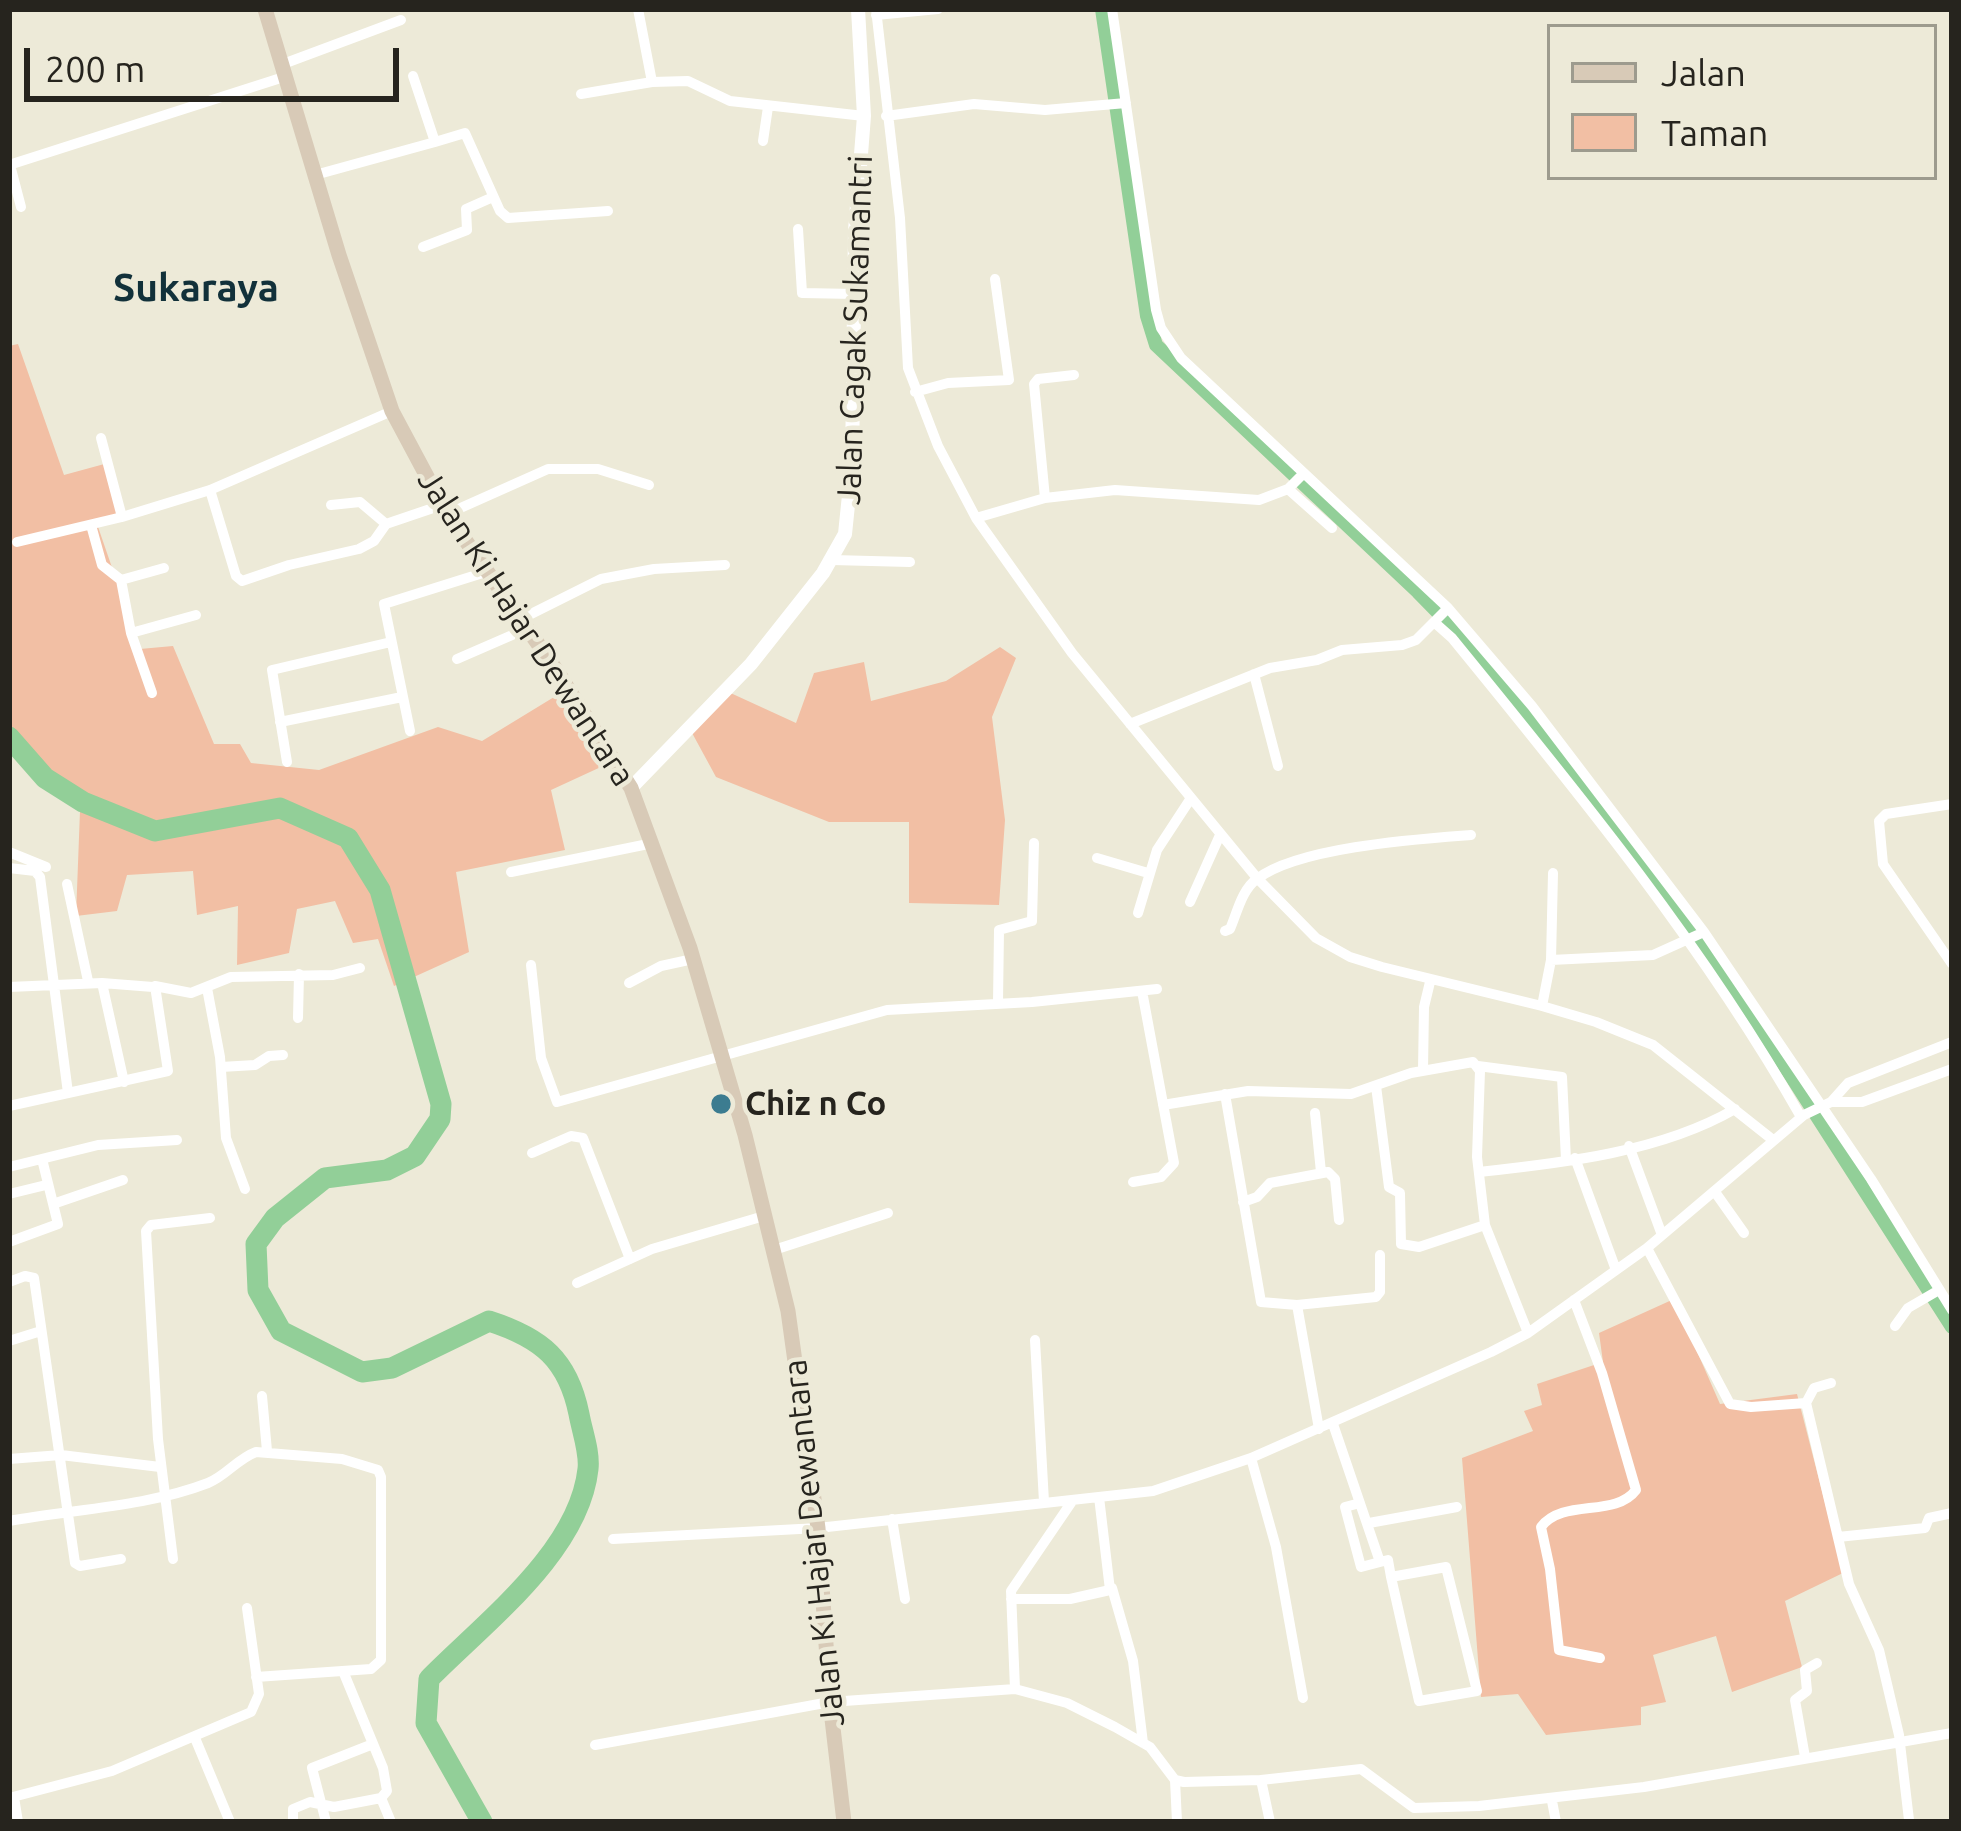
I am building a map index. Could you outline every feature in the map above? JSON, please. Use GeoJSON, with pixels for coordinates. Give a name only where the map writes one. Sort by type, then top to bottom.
{"type":"FeatureCollection","features":[{"type":"Feature","properties":{"kind":"main road","name":"Jalan Ki Hajar Dewantara"},"geometry":{"type":"LineString","coordinates":[[265,9],[392,411],[445,509],[631,788],[693,959],[745,1135],[803,1400],[844,1822]]}},
{"type":"Feature","properties":{"kind":"street"},"geometry":{"type":"LineString","coordinates":[[638,9],[652,82]]}},
{"type":"Feature","properties":{"kind":"street","name":"Jalan Cagak Sukamantri"},"geometry":{"type":"LineString","coordinates":[[631,788],[751,664],[832,560],[848,516],[855,231],[864,116],[858,9]]}},
{"type":"Feature","properties":{"kind":"street"},"geometry":{"type":"LineString","coordinates":[[938,9],[876,12],[900,218],[906,355],[915,392],[976,518],[1043,617],[1220,835],[1316,938],[1350,957],[1430,982],[1542,1006],[1652,1045],[1729,1113],[1772,1140]]}},
{"type":"Feature","properties":{"kind":"street"},"geometry":{"type":"LineString","coordinates":[[1112,9],[1119,104],[1161,328],[1180,358],[1332,528]]}},
{"type":"Feature","properties":{"kind":"street"},"geometry":{"type":"LineString","coordinates":[[21,207],[10,165],[285,70],[401,20]]}},
{"type":"Feature","properties":{"kind":"street"},"geometry":{"type":"LineString","coordinates":[[413,76],[435,142]]}},
{"type":"Feature","properties":{"kind":"street"},"geometry":{"type":"LineString","coordinates":[[581,94],[688,81],[717,97],[864,116]]}},
{"type":"Feature","properties":{"kind":"street"},"geometry":{"type":"LineString","coordinates":[[886,116],[974,104],[1045,110],[1119,104]]}},
{"type":"Feature","properties":{"kind":"street"},"geometry":{"type":"LineString","coordinates":[[763,141],[768,107]]}},
{"type":"Feature","properties":{"kind":"street"},"geometry":{"type":"LineString","coordinates":[[315,176],[464,133],[508,218],[608,211]]}},
{"type":"Feature","properties":{"kind":"street"},"geometry":{"type":"LineString","coordinates":[[424,247],[467,230],[466,209],[493,196]]}},
{"type":"Feature","properties":{"kind":"street"},"geometry":{"type":"LineString","coordinates":[[798,230],[802,293],[855,294]]}},
{"type":"Feature","properties":{"kind":"street"},"geometry":{"type":"LineString","coordinates":[[915,392],[948,383],[1009,380],[994,279]]}},
{"type":"Feature","properties":{"kind":"street"},"geometry":{"type":"LineString","coordinates":[[1045,498],[1034,384],[1038,379],[1074,375]]}},
{"type":"Feature","properties":{"kind":"street"},"geometry":{"type":"LineString","coordinates":[[17,542],[122,518],[210,490],[392,411]]}},
{"type":"Feature","properties":{"kind":"street"},"geometry":{"type":"LineString","coordinates":[[100,438],[122,518]]}},
{"type":"Feature","properties":{"kind":"street"},"geometry":{"type":"LineString","coordinates":[[210,490],[236,576],[242,581],[359,549],[374,541],[386,524],[445,509],[548,469],[598,469],[650,485]]}},
{"type":"Feature","properties":{"kind":"street"},"geometry":{"type":"LineString","coordinates":[[976,518],[1045,498],[1115,490],[1258,500],[1295,482]]}},
{"type":"Feature","properties":{"kind":"street"},"geometry":{"type":"LineString","coordinates":[[1295,482],[1441,616],[1555,751],[1695,937],[1815,1110]]}},
{"type":"Feature","properties":{"kind":"street"},"geometry":{"type":"LineString","coordinates":[[331,505],[360,502],[386,524]]}},
{"type":"Feature","properties":{"kind":"street"},"geometry":{"type":"LineString","coordinates":[[92,525],[102,565],[121,580],[131,633],[152,693]]}},
{"type":"Feature","properties":{"kind":"street"},"geometry":{"type":"LineString","coordinates":[[832,560],[910,562]]}},
{"type":"Feature","properties":{"kind":"street"},"geometry":{"type":"LineString","coordinates":[[457,659],[601,579],[654,569],[725,565]]}},
{"type":"Feature","properties":{"kind":"street"},"geometry":{"type":"LineString","coordinates":[[121,580],[164,568]]}},
{"type":"Feature","properties":{"kind":"street"},"geometry":{"type":"LineString","coordinates":[[410,731],[384,608],[388,600],[486,572]]}},
{"type":"Feature","properties":{"kind":"street"},"geometry":{"type":"LineString","coordinates":[[131,633],[196,615]]}},
{"type":"Feature","properties":{"kind":"street"},"geometry":{"type":"LineString","coordinates":[[1130,724],[1254,674],[1342,650],[1402,645],[1416,640],[1441,616]]}},
{"type":"Feature","properties":{"kind":"street"},"geometry":{"type":"LineString","coordinates":[[1441,616],[1452,638],[1555,751],[1695,937],[1751,1029],[1871,1179],[1952,1310]]}},
{"type":"Feature","properties":{"kind":"street"},"geometry":{"type":"LineString","coordinates":[[287,762],[272,670],[391,643]]}},
{"type":"Feature","properties":{"kind":"street"},"geometry":{"type":"LineString","coordinates":[[1254,674],[1278,766]]}},
{"type":"Feature","properties":{"kind":"street"},"geometry":{"type":"LineString","coordinates":[[280,722],[402,697]]}},
{"type":"Feature","properties":{"kind":"street"},"geometry":{"type":"LineString","coordinates":[[1138,913],[1156,850],[1191,798]]}},
{"type":"Feature","properties":{"kind":"street"},"geometry":{"type":"LineString","coordinates":[[1952,804],[1886,814],[1879,821],[1882,864],[1952,964]]}},
{"type":"Feature","properties":{"kind":"street"},"geometry":{"type":"LineString","coordinates":[[1190,902],[1220,835]]}},
{"type":"Feature","properties":{"kind":"street"},"geometry":{"type":"LineString","coordinates":[[1225,931],[1257,878],[1347,849],[1471,836]]}},
{"type":"Feature","properties":{"kind":"street"},"geometry":{"type":"LineString","coordinates":[[511,872],[653,843]]}},
{"type":"Feature","properties":{"kind":"street"},"geometry":{"type":"LineString","coordinates":[[998,1003],[999,930],[1032,922],[1034,843]]}},
{"type":"Feature","properties":{"kind":"street"},"geometry":{"type":"LineString","coordinates":[[9,853],[46,867]]}},
{"type":"Feature","properties":{"kind":"street"},"geometry":{"type":"LineString","coordinates":[[1097,858],[1148,873]]}},
{"type":"Feature","properties":{"kind":"street"},"geometry":{"type":"LineString","coordinates":[[9,868],[35,872],[40,878],[68,1093]]}},
{"type":"Feature","properties":{"kind":"street"},"geometry":{"type":"LineString","coordinates":[[1542,1006],[1551,960],[1553,873]]}},
{"type":"Feature","properties":{"kind":"street"},"geometry":{"type":"LineString","coordinates":[[67,884],[124,1082]]}},
{"type":"Feature","properties":{"kind":"street"},"geometry":{"type":"LineString","coordinates":[[1551,960],[1653,955],[1695,937]]}},
{"type":"Feature","properties":{"kind":"street"},"geometry":{"type":"LineString","coordinates":[[629,983],[661,966],[693,959]]}},
{"type":"Feature","properties":{"kind":"street"},"geometry":{"type":"LineString","coordinates":[[531,965],[542,1058],[557,1102],[887,1010],[1157,989]]}},
{"type":"Feature","properties":{"kind":"street"},"geometry":{"type":"LineString","coordinates":[[9,987],[95,982],[158,985],[191,993],[231,977],[333,975],[360,968]]}},
{"type":"Feature","properties":{"kind":"street"},"geometry":{"type":"LineString","coordinates":[[298,974],[298,1018]]}},
{"type":"Feature","properties":{"kind":"street"},"geometry":{"type":"LineString","coordinates":[[1423,1070],[1424,1007],[1430,982]]}},
{"type":"Feature","properties":{"kind":"street"},"geometry":{"type":"LineString","coordinates":[[9,1106],[170,1069],[153,987]]}},
{"type":"Feature","properties":{"kind":"street"},"geometry":{"type":"LineString","coordinates":[[207,988],[221,1067],[226,1138],[245,1189]]}},
{"type":"Feature","properties":{"kind":"street"},"geometry":{"type":"LineString","coordinates":[[1133,1182],[1161,1177],[1172,1168],[1174,1156],[1142,991]]}},
{"type":"Feature","properties":{"kind":"street"},"geometry":{"type":"LineString","coordinates":[[613,1539],[818,1528],[1099,1497],[1174,1486],[1251,1458],[1528,1333],[1647,1248],[1772,1140],[1848,1083],[1952,1042]]}},
{"type":"Feature","properties":{"kind":"street"},"geometry":{"type":"LineString","coordinates":[[221,1067],[255,1065],[266,1057],[283,1055]]}},
{"type":"Feature","properties":{"kind":"street"},"geometry":{"type":"LineString","coordinates":[[1163,1105],[1249,1091],[1351,1094],[1423,1070],[1466,1062],[1562,1078],[1570,1159],[1616,1270]]}},
{"type":"Feature","properties":{"kind":"street"},"geometry":{"type":"LineString","coordinates":[[1902,1063],[1908,1085]]}},
{"type":"Feature","properties":{"kind":"street"},"geometry":{"type":"LineString","coordinates":[[1478,1066],[1479,1172],[1485,1225],[1528,1333]]}},
{"type":"Feature","properties":{"kind":"street"},"geometry":{"type":"LineString","coordinates":[[1815,1110],[1862,1102],[1952,1069]]}},
{"type":"Feature","properties":{"kind":"street"},"geometry":{"type":"LineString","coordinates":[[1376,1086],[1389,1187],[1400,1193],[1401,1244],[1419,1247],[1485,1225]]}},
{"type":"Feature","properties":{"kind":"street"},"geometry":{"type":"LineString","coordinates":[[1226,1094],[1259,1299],[1297,1305],[1380,1295],[1380,1256]]}},
{"type":"Feature","properties":{"kind":"street"},"geometry":{"type":"LineString","coordinates":[[1315,1113],[1321,1172]]}},
{"type":"Feature","properties":{"kind":"street"},"geometry":{"type":"LineString","coordinates":[[1479,1172],[1682,1135],[1729,1113]]}},
{"type":"Feature","properties":{"kind":"street"},"geometry":{"type":"LineString","coordinates":[[532,1153],[572,1136],[583,1138],[629,1259]]}},
{"type":"Feature","properties":{"kind":"street"},"geometry":{"type":"LineString","coordinates":[[9,1167],[98,1145],[177,1140]]}},
{"type":"Feature","properties":{"kind":"street"},"geometry":{"type":"LineString","coordinates":[[1630,1146],[1662,1235]]}},
{"type":"Feature","properties":{"kind":"street"},"geometry":{"type":"LineString","coordinates":[[9,1242],[58,1224],[42,1160]]}},
{"type":"Feature","properties":{"kind":"street"},"geometry":{"type":"LineString","coordinates":[[1243,1202],[1255,1199],[1270,1184],[1321,1172],[1334,1174],[1339,1220]]}},
{"type":"Feature","properties":{"kind":"street"},"geometry":{"type":"LineString","coordinates":[[53,1204],[123,1180]]}},
{"type":"Feature","properties":{"kind":"street"},"geometry":{"type":"LineString","coordinates":[[9,1194],[46,1185]]}},
{"type":"Feature","properties":{"kind":"street"},"geometry":{"type":"LineString","coordinates":[[1715,1192],[1744,1233]]}},
{"type":"Feature","properties":{"kind":"street"},"geometry":{"type":"LineString","coordinates":[[773,1250],[888,1213]]}},
{"type":"Feature","properties":{"kind":"street"},"geometry":{"type":"LineString","coordinates":[[577,1283],[680,1240],[764,1216]]}},
{"type":"Feature","properties":{"kind":"street"},"geometry":{"type":"LineString","coordinates":[[173,1559],[160,1467],[146,1231],[151,1226],[211,1218]]}},
{"type":"Feature","properties":{"kind":"street"},"geometry":{"type":"LineString","coordinates":[[1647,1248],[1730,1403],[1751,1407],[1806,1403]]}},
{"type":"Feature","properties":{"kind":"street"},"geometry":{"type":"LineString","coordinates":[[9,1282],[25,1276],[34,1279],[75,1563],[121,1558]]}},
{"type":"Feature","properties":{"kind":"street"},"geometry":{"type":"LineString","coordinates":[[1895,1326],[1909,1308],[1937,1291]]}},
{"type":"Feature","properties":{"kind":"street"},"geometry":{"type":"LineString","coordinates":[[1574,1300],[1602,1372],[1636,1490],[1625,1501],[1549,1517],[1541,1534],[1559,1650],[1600,1658]]}},
{"type":"Feature","properties":{"kind":"street"},"geometry":{"type":"LineString","coordinates":[[1297,1305],[1319,1429]]}},
{"type":"Feature","properties":{"kind":"street"},"geometry":{"type":"LineString","coordinates":[[9,1341],[41,1331]]}},
{"type":"Feature","properties":{"kind":"street"},"geometry":{"type":"LineString","coordinates":[[1035,1340],[1044,1502]]}},
{"type":"Feature","properties":{"kind":"street"},"geometry":{"type":"LineString","coordinates":[[1831,1383],[1814,1388],[1806,1403],[1849,1585],[1880,1650],[1909,1820]]}},
{"type":"Feature","properties":{"kind":"street"},"geometry":{"type":"LineString","coordinates":[[262,1396],[268,1451]]}},
{"type":"Feature","properties":{"kind":"street"},"geometry":{"type":"LineString","coordinates":[[1333,1424],[1380,1562]]}},
{"type":"Feature","properties":{"kind":"street"},"geometry":{"type":"LineString","coordinates":[[9,1521],[164,1495],[213,1481],[243,1456],[268,1451],[365,1464],[378,1470],[381,1660],[375,1668],[256,1677]]}},
{"type":"Feature","properties":{"kind":"street"},"geometry":{"type":"LineString","coordinates":[[9,1459],[61,1455],[160,1467]]}},
{"type":"Feature","properties":{"kind":"street"},"geometry":{"type":"LineString","coordinates":[[1251,1458],[1276,1547],[1303,1698]]}},
{"type":"Feature","properties":{"kind":"street"},"geometry":{"type":"LineString","coordinates":[[1099,1497],[1112,1588],[1132,1661],[1144,1742]]}},
{"type":"Feature","properties":{"kind":"street"},"geometry":{"type":"LineString","coordinates":[[1015,1689],[1012,1588],[1073,1500]]}},
{"type":"Feature","properties":{"kind":"street"},"geometry":{"type":"LineString","coordinates":[[1360,1503],[1345,1508],[1361,1567],[1388,1560],[1391,1577],[1419,1701],[1477,1691],[1446,1567],[1391,1577]]}},
{"type":"Feature","properties":{"kind":"street"},"geometry":{"type":"LineString","coordinates":[[1369,1523],[1457,1508]]}},
{"type":"Feature","properties":{"kind":"street"},"geometry":{"type":"LineString","coordinates":[[1838,1537],[1925,1528],[1929,1518],[1952,1513]]}},
{"type":"Feature","properties":{"kind":"street"},"geometry":{"type":"LineString","coordinates":[[892,1519],[905,1599]]}},
{"type":"Feature","properties":{"kind":"street"},"geometry":{"type":"LineString","coordinates":[[1011,1599],[1068,1599],[1099,1595],[1112,1588]]}},
{"type":"Feature","properties":{"kind":"street"},"geometry":{"type":"LineString","coordinates":[[18,1822],[11,1797],[98,1775],[251,1712],[260,1700],[247,1608]]}},
{"type":"Feature","properties":{"kind":"street"},"geometry":{"type":"LineString","coordinates":[[1805,1757],[1796,1700],[1807,1691],[1804,1670],[1817,1663]]}},
{"type":"Feature","properties":{"kind":"street"},"geometry":{"type":"LineString","coordinates":[[343,1671],[387,1785],[381,1798],[391,1822]]}},
{"type":"Feature","properties":{"kind":"street"},"geometry":{"type":"LineString","coordinates":[[595,1745],[830,1702],[1015,1689],[1067,1703],[1144,1742],[1175,1780],[1177,1822]]}},
{"type":"Feature","properties":{"kind":"street"},"geometry":{"type":"LineString","coordinates":[[1175,1780],[1261,1780],[1360,1768],[1414,1808],[1552,1801],[1952,1733]]}},
{"type":"Feature","properties":{"kind":"street"},"geometry":{"type":"LineString","coordinates":[[195,1738],[230,1822]]}},
{"type":"Feature","properties":{"kind":"street"},"geometry":{"type":"LineString","coordinates":[[326,1822],[312,1768],[373,1744]]}},
{"type":"Feature","properties":{"kind":"street"},"geometry":{"type":"LineString","coordinates":[[1261,1780],[1270,1822]]}},
{"type":"Feature","properties":{"kind":"street"},"geometry":{"type":"LineString","coordinates":[[293,1822],[291,1811],[297,1805],[351,1805],[381,1798]]}},
{"type":"Feature","properties":{"kind":"street"},"geometry":{"type":"LineString","coordinates":[[1552,1801],[1556,1822]]}},
{"type":"Feature","properties":{"kind":"green space"},"geometry":{"type":"Polygon","coordinates":[[[18,344],[64,475],[108,463],[121,512],[96,521],[140,649],[173,646],[214,744],[240,744],[251,763],[319,770],[438,727],[482,741],[559,694],[603,766],[551,790],[565,850],[456,872],[469,952],[394,986],[378,939],[353,943],[335,901],[297,909],[289,953],[237,965],[238,906],[197,915],[193,871],[127,875],[117,911],[76,916],[80,811],[9,740],[9,346],[18,344]]]}},
{"type":"Feature","properties":{"kind":"green space"},"geometry":{"type":"Polygon","coordinates":[[[1000,647],[1016,658],[992,717],[1005,820],[999,905],[909,903],[909,822],[829,822],[716,777],[691,731],[724,690],[796,723],[814,673],[864,662],[871,701],[946,681],[1000,647]]]}},
{"type":"Feature","properties":{"kind":"green space"},"geometry":{"type":"Polygon","coordinates":[[[1674,1299],[1720,1404],[1797,1394],[1843,1573],[1785,1601],[1802,1667],[1732,1692],[1716,1636],[1653,1655],[1666,1702],[1641,1707],[1641,1725],[1546,1735],[1518,1694],[1481,1697],[1462,1458],[1533,1431],[1524,1411],[1542,1405],[1537,1384],[1603,1362],[1599,1333],[1674,1299]]]}},
{"type":"Feature","properties":{"kind":"waterway"},"geometry":{"type":"LineString","coordinates":[[1102,9],[1147,316],[1156,345],[1418,592],[1466,641],[1541,732],[1745,1004],[1952,1327]]}},
{"type":"Feature","properties":{"kind":"waterway"},"geometry":{"type":"LineString","coordinates":[[9,737],[45,778],[83,802],[155,831],[280,808],[348,838],[380,890],[441,1104],[440,1119],[415,1156],[387,1170],[325,1178],[275,1218],[256,1244],[258,1290],[281,1331],[362,1372],[392,1368],[489,1321],[538,1344],[568,1379],[588,1456],[581,1500],[567,1529],[526,1584],[429,1679],[426,1723],[482,1822]]}},
{"type":"Feature","properties":{"kind":"place","name":"Chiz n Co"},"geometry":{"type":"Point","coordinates":[721,1104]}},
{"type":"Feature","properties":{"kind":"district","name":"Sukaraya"},"geometry":{"type":"Point","coordinates":[196,288]}}]}
